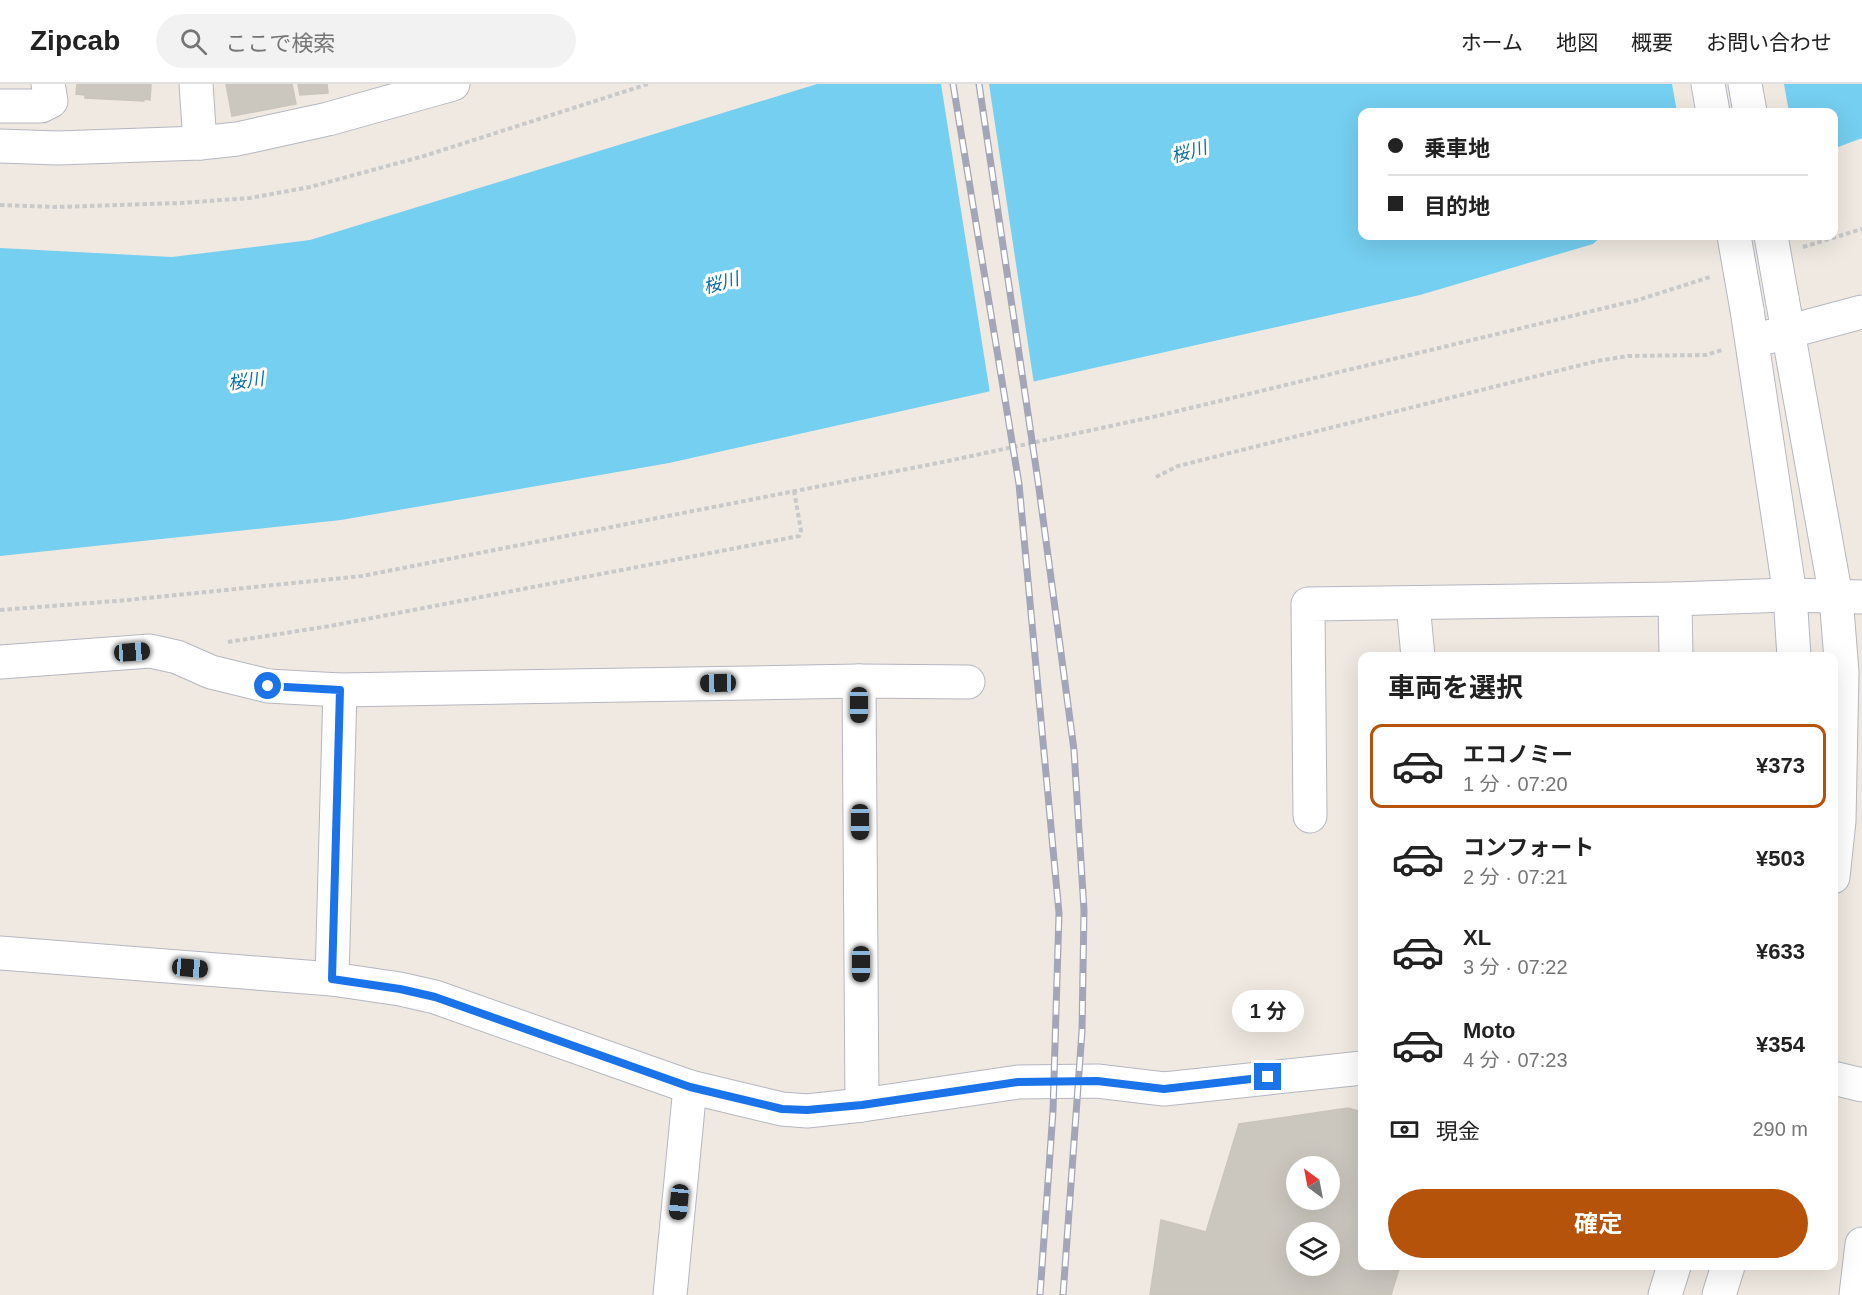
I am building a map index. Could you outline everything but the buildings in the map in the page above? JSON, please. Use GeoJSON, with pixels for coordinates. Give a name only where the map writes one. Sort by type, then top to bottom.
{"type":"FeatureCollection","features":[{"type":"Feature","properties":{"kind":"street"},"geometry":{"type":"LineString","coordinates":[[196,84],[200,143]]}},
{"type":"Feature","properties":{"kind":"street"},"geometry":{"type":"LineString","coordinates":[[0,146],[56,148],[200,143],[237,139],[328,119],[453,84]]}},
{"type":"Feature","properties":{"kind":"street"},"geometry":{"type":"LineString","coordinates":[[1708,84],[1712,108]]}},
{"type":"Feature","properties":{"kind":"street"},"geometry":{"type":"LineString","coordinates":[[1745,84],[1749,108]]}},
{"type":"Feature","properties":{"kind":"street"},"geometry":{"type":"LineString","coordinates":[[49,92],[56,148]]}},
{"type":"Feature","properties":{"kind":"street"},"geometry":{"type":"LineString","coordinates":[[0,106],[41,106],[49,92]]}},
{"type":"Feature","properties":{"kind":"street"},"geometry":{"type":"LineString","coordinates":[[1735,240],[1790,595],[1794,652]]}},
{"type":"Feature","properties":{"kind":"street"},"geometry":{"type":"LineString","coordinates":[[1782,243],[1782,298],[1849,597],[1842,672],[1838,830]]}},
{"type":"Feature","properties":{"kind":"street"},"geometry":{"type":"LineString","coordinates":[[1749,325],[1789,332],[1860,311]]}},
{"type":"Feature","properties":{"kind":"street"},"geometry":{"type":"LineString","coordinates":[[1310,816],[1308,604],[1675,599],[1790,595],[1849,597]]}},
{"type":"Feature","properties":{"kind":"street"},"geometry":{"type":"LineString","coordinates":[[1675,599],[1676,652]]}},
{"type":"Feature","properties":{"kind":"street"},"geometry":{"type":"LineString","coordinates":[[1413,603],[1418,652]]}},
{"type":"Feature","properties":{"kind":"street"},"geometry":{"type":"LineString","coordinates":[[0,662],[150,651],[177,657],[210,672],[268,686],[340,690],[859,681],[968,682]]}},
{"type":"Feature","properties":{"kind":"street"},"geometry":{"type":"LineString","coordinates":[[859,681],[862,1105]]}},
{"type":"Feature","properties":{"kind":"street"},"geometry":{"type":"LineString","coordinates":[[332,979],[340,690]]}},
{"type":"Feature","properties":{"kind":"street"},"geometry":{"type":"LineString","coordinates":[[0,953],[332,979],[400,989],[435,997],[690,1087],[782,1109],[807,1110],[862,1105],[1018,1082],[1097,1081],[1164,1089],[1358,1068]]}},
{"type":"Feature","properties":{"kind":"street"},"geometry":{"type":"LineString","coordinates":[[1838,1079],[1862,1085]]}},
{"type":"Feature","properties":{"kind":"street"},"geometry":{"type":"LineString","coordinates":[[673,1294],[690,1087]]}},
{"type":"Feature","properties":{"kind":"street"},"geometry":{"type":"LineString","coordinates":[[1856,1295],[1862,1244]]}},
{"type":"Feature","properties":{"kind":"street"},"geometry":{"type":"LineString","coordinates":[[1665,1295],[1673,1270]]}},
{"type":"Feature","properties":{"kind":"street"},"geometry":{"type":"LineString","coordinates":[[1719,1295],[1727,1270]]}},
{"type":"Feature","properties":{"kind":"path"},"geometry":{"type":"LineString","coordinates":[[0,205],[90,206],[181,203],[260,197],[310,187],[424,156],[648,84]]}},
{"type":"Feature","properties":{"kind":"path"},"geometry":{"type":"LineString","coordinates":[[1838,233],[1862,229]]}},
{"type":"Feature","properties":{"kind":"path"},"geometry":{"type":"LineString","coordinates":[[1782,243],[1799,240]]}},
{"type":"Feature","properties":{"kind":"path"},"geometry":{"type":"LineString","coordinates":[[0,610],[128,600],[362,576],[948,461],[1157,416],[1638,300],[1715,276]]}},
{"type":"Feature","properties":{"kind":"path"},"geometry":{"type":"LineString","coordinates":[[1156,477],[1178,466],[1597,362],[1628,356],[1706,355],[1749,325]]}},
{"type":"Feature","properties":{"kind":"path"},"geometry":{"type":"LineString","coordinates":[[226,642],[330,626],[799,536],[801,530],[794,491]]}},
{"type":"Feature","properties":{"kind":"water","name":"桜川"},"geometry":{"type":"Polygon","coordinates":[[[817,84],[1862,84],[1862,138],[1838,147],[1838,108],[1358,108],[1358,240],[1598,240],[1593,244],[1420,295],[669,463],[341,520],[0,556],[0,248],[172,257],[310,240],[817,84]]]}},
{"type":"Feature","properties":{"kind":"pier"},"geometry":{"type":"Polygon","coordinates":[[[941,84],[989,84],[1034,384],[990,393],[941,84]]]}},
{"type":"Feature","properties":{"kind":"pier"},"geometry":{"type":"Polygon","coordinates":[[[1672,84],[1784,84],[1788,108],[1676,108],[1672,84]]]}},
{"type":"Feature","properties":{"kind":"railway"},"geometry":{"type":"LineString","coordinates":[[953,84],[1019,484],[1059,913],[1053,1111],[1040,1295]]}},
{"type":"Feature","properties":{"kind":"railway"},"geometry":{"type":"LineString","coordinates":[[979,84],[1038,481],[1074,750],[1084,910],[1082,1031],[1063,1295]]}},
{"type":"Feature","properties":{"kind":"route"},"geometry":{"type":"LineString","coordinates":[[268,686],[340,690],[332,979],[400,989],[435,997],[690,1087],[782,1109],[807,1110],[862,1105],[1018,1082],[1097,1081],[1164,1089],[1268,1077]]}}]}
